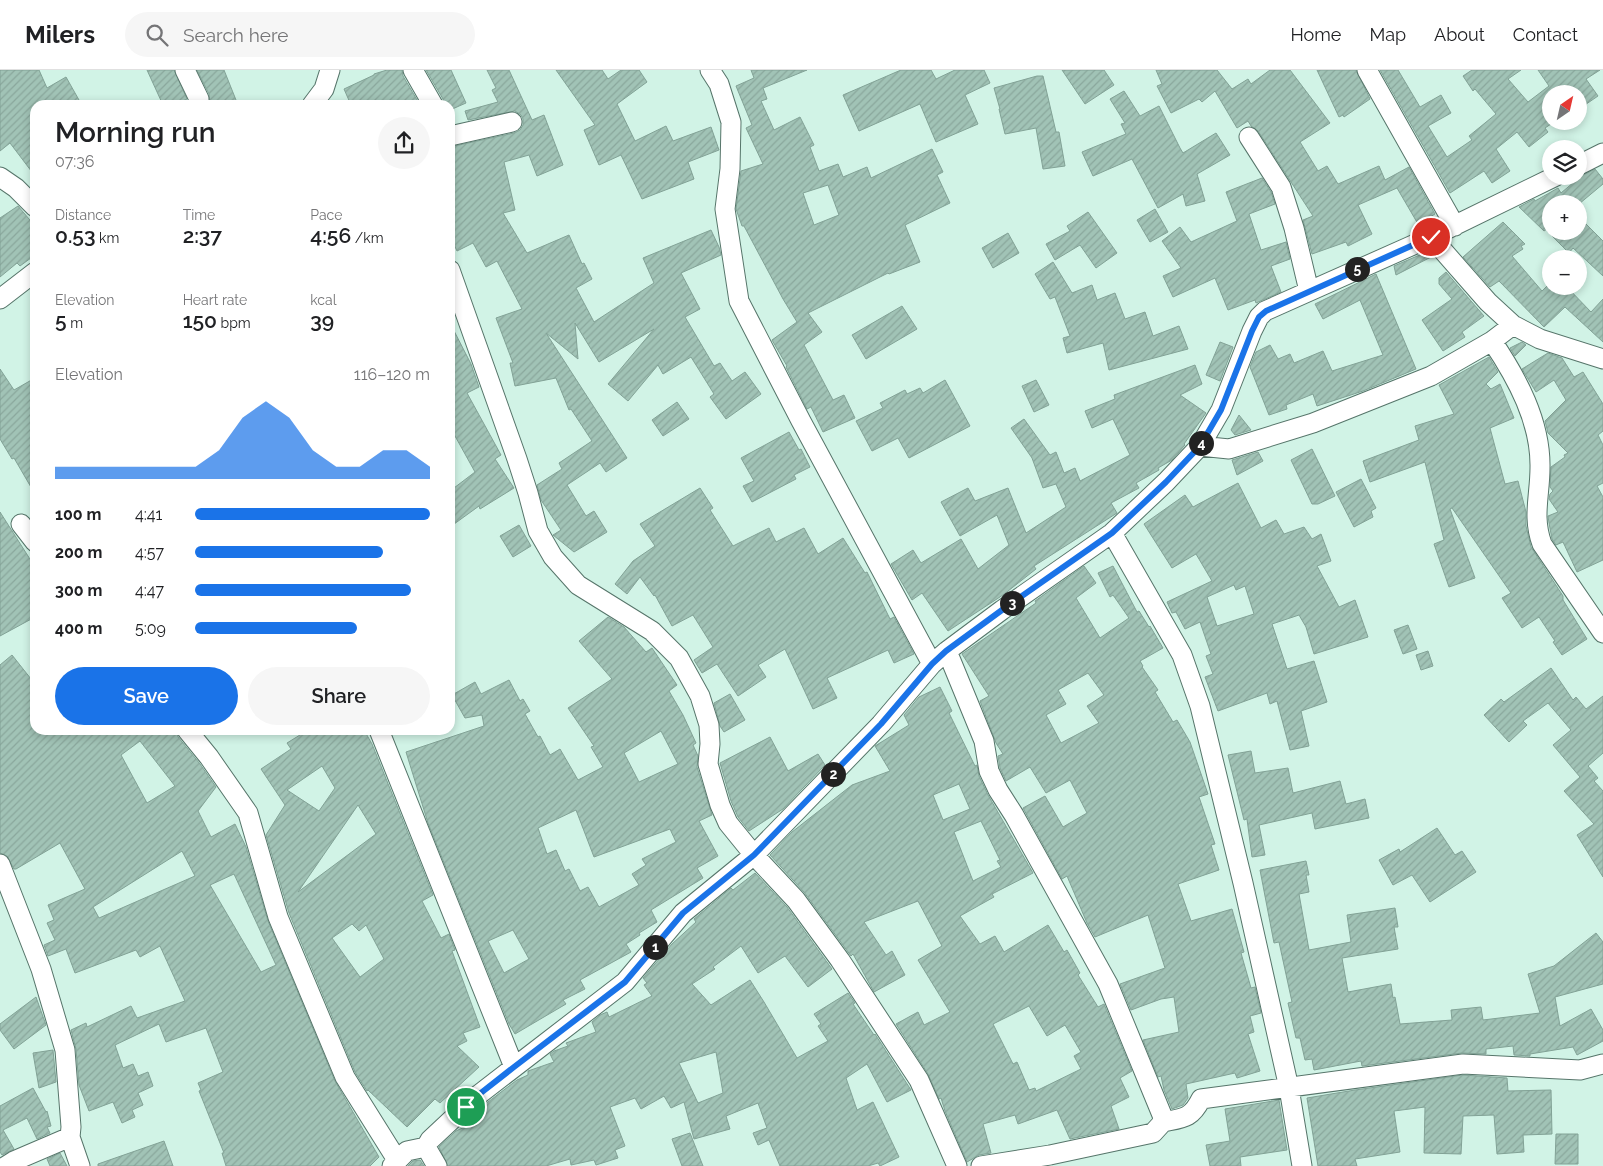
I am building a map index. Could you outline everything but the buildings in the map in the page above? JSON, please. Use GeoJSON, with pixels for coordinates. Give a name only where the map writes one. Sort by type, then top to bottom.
{"type":"FeatureCollection","features":[{"type":"Feature","properties":{"kind":"street"},"geometry":{"type":"LineString","coordinates":[[185,70],[199,100]]}},
{"type":"Feature","properties":{"kind":"street"},"geometry":{"type":"LineString","coordinates":[[316,100],[324,89],[330,70]]}},
{"type":"Feature","properties":{"kind":"street"},"geometry":{"type":"LineString","coordinates":[[413,70],[430,100]]}},
{"type":"Feature","properties":{"kind":"street"},"geometry":{"type":"LineString","coordinates":[[710,70],[719,84],[731,122],[730,169],[725,209],[739,301],[805,429],[932,664]]}},
{"type":"Feature","properties":{"kind":"street"},"geometry":{"type":"LineString","coordinates":[[1367,70],[1455,226]]}},
{"type":"Feature","properties":{"kind":"street"},"geometry":{"type":"LineString","coordinates":[[455,135],[512,122]]}},
{"type":"Feature","properties":{"kind":"street"},"geometry":{"type":"LineString","coordinates":[[1250,137],[1281,186],[1294,228],[1309,291]]}},
{"type":"Feature","properties":{"kind":"street"},"geometry":{"type":"LineString","coordinates":[[1587,161],[1603,153]]}},
{"type":"Feature","properties":{"kind":"street"},"geometry":{"type":"LineString","coordinates":[[0,177],[16,188],[30,202]]}},
{"type":"Feature","properties":{"kind":"street"},"geometry":{"type":"LineString","coordinates":[[426,1147],[430,1140],[477,1096],[625,982],[683,913],[754,855],[881,724],[932,664],[946,651],[1112,533],[1166,482],[1200,446],[1221,410],[1259,317],[1266,311],[1455,226],[1542,183]]}},
{"type":"Feature","properties":{"kind":"street"},"geometry":{"type":"LineString","coordinates":[[1431,237],[1488,302],[1513,325],[1540,339],[1603,359]]}},
{"type":"Feature","properties":{"kind":"street"},"geometry":{"type":"LineString","coordinates":[[0,299],[30,276]]}},
{"type":"Feature","properties":{"kind":"street"},"geometry":{"type":"LineString","coordinates":[[455,284],[517,459],[538,531],[553,557],[578,585],[652,631],[679,658],[700,696],[709,725],[708,764],[720,805],[728,823],[754,855],[796,900],[834,952],[919,1080],[957,1166]]}},
{"type":"Feature","properties":{"kind":"street"},"geometry":{"type":"LineString","coordinates":[[1200,446],[1229,449],[1313,423],[1431,376],[1492,341],[1513,325]]}},
{"type":"Feature","properties":{"kind":"street"},"geometry":{"type":"LineString","coordinates":[[1492,341],[1511,370],[1537,432],[1540,467],[1536,516],[1537,531],[1542,544],[1603,633]]}},
{"type":"Feature","properties":{"kind":"street"},"geometry":{"type":"LineString","coordinates":[[21,524],[30,536]]}},
{"type":"Feature","properties":{"kind":"street"},"geometry":{"type":"LineString","coordinates":[[1112,533],[1182,655],[1200,706],[1243,883],[1289,1088],[1302,1166]]}},
{"type":"Feature","properties":{"kind":"street"},"geometry":{"type":"LineString","coordinates":[[946,651],[984,741],[989,771],[994,784],[1014,815],[1108,984],[1162,1115],[1163,1122]]}},
{"type":"Feature","properties":{"kind":"street"},"geometry":{"type":"LineString","coordinates":[[190,735],[209,757],[248,813],[278,916],[345,1077],[395,1163],[407,1150],[426,1147]]}},
{"type":"Feature","properties":{"kind":"street"},"geometry":{"type":"LineString","coordinates":[[382,735],[514,1067]]}},
{"type":"Feature","properties":{"kind":"street"},"geometry":{"type":"LineString","coordinates":[[0,864],[41,969],[65,1050],[71,1127],[70,1138],[80,1166]]}},
{"type":"Feature","properties":{"kind":"street"},"geometry":{"type":"LineString","coordinates":[[981,1166],[1050,1155],[1153,1133],[1163,1122],[1191,1115],[1201,1099],[1463,1064],[1580,1070],[1603,1064]]}},
{"type":"Feature","properties":{"kind":"street"},"geometry":{"type":"LineString","coordinates":[[6,1166],[70,1138]]}},
{"type":"Feature","properties":{"kind":"street"},"geometry":{"type":"LineString","coordinates":[[426,1147],[437,1166]]}},
{"type":"Feature","properties":{"kind":"route"},"geometry":{"type":"LineString","coordinates":[[466,1107],[477,1096],[625,982],[683,913],[754,855],[881,724],[932,664],[946,651],[1112,533],[1166,482],[1200,446],[1221,410],[1259,317],[1276,305],[1431,237]]}}]}
